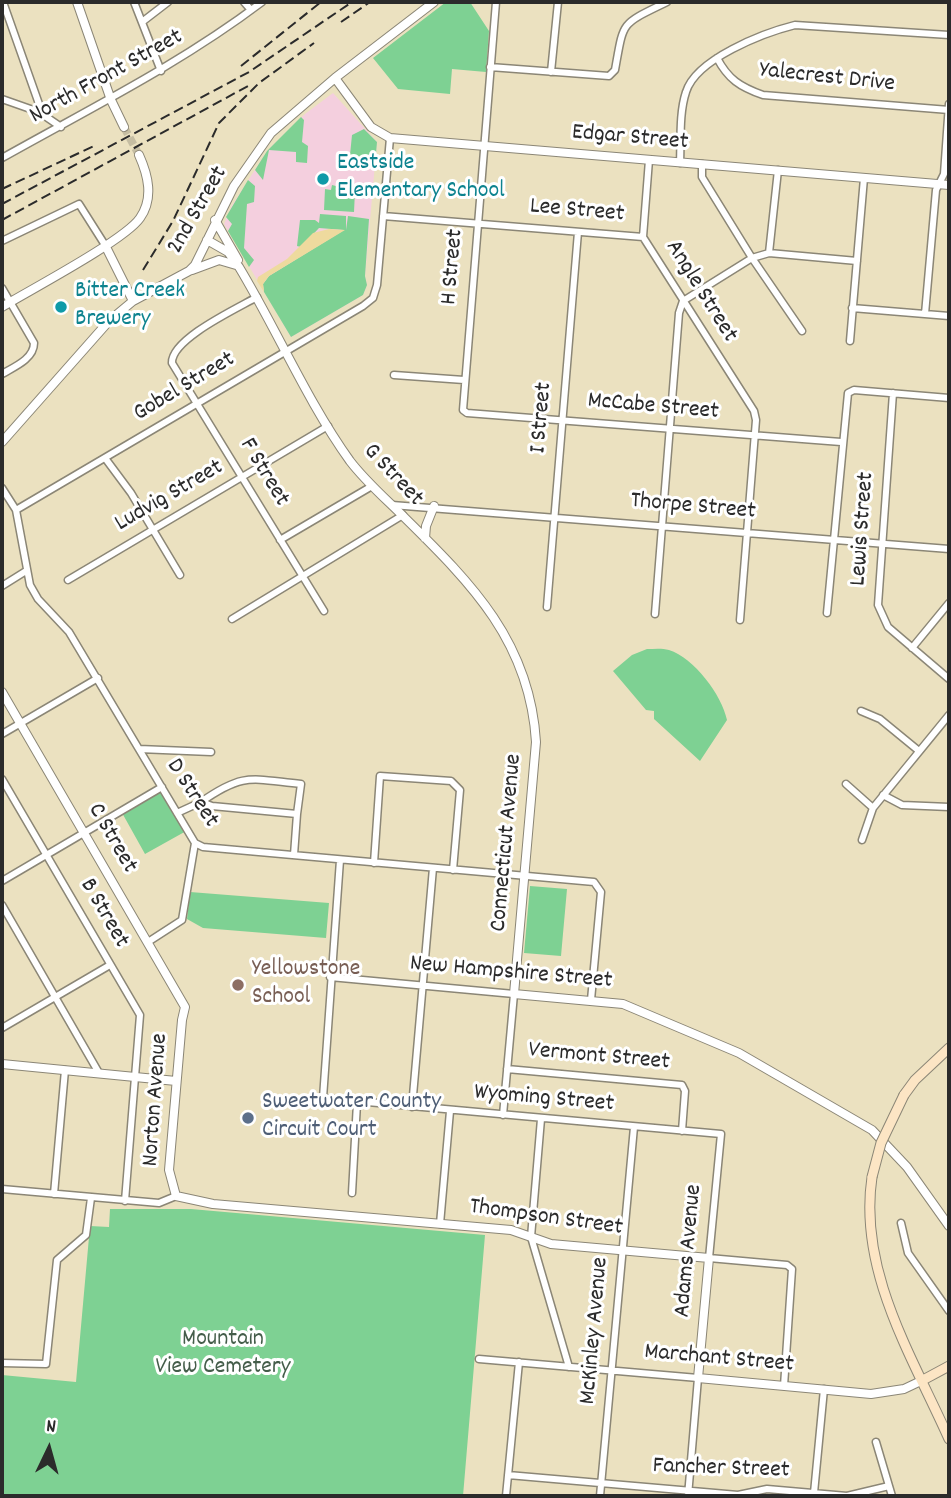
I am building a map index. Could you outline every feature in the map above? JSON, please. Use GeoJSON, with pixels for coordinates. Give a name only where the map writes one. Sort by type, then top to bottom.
{"type":"FeatureCollection","features":[{"type":"Feature","properties":{"kind":"main road"},"geometry":{"type":"LineString","coordinates":[[949,1048],[904,1095],[881,1143],[872,1177],[868,1213],[875,1262],[890,1308],[949,1439]]}},
{"type":"Feature","properties":{"kind":"main road","name":"Marchant Street"},"geometry":{"type":"LineString","coordinates":[[923,1380],[949,1366]]}},
{"type":"Feature","properties":{"kind":"street"},"geometry":{"type":"LineString","coordinates":[[3,2],[39,104],[39,112]]}},
{"type":"Feature","properties":{"kind":"street"},"geometry":{"type":"LineString","coordinates":[[77,2],[111,100],[124,127]]}},
{"type":"Feature","properties":{"kind":"street"},"geometry":{"type":"LineString","coordinates":[[134,2],[160,71]]}},
{"type":"Feature","properties":{"kind":"street"},"geometry":{"type":"LineString","coordinates":[[142,22],[168,2]]}},
{"type":"Feature","properties":{"kind":"street"},"geometry":{"type":"LineString","coordinates":[[244,2],[251,10]]}},
{"type":"Feature","properties":{"kind":"street","name":"North Front Street"},"geometry":{"type":"LineString","coordinates":[[2,158],[111,100],[212,40],[262,2]]}},
{"type":"Feature","properties":{"kind":"street","name":"2nd Street"},"geometry":{"type":"LineString","coordinates":[[2,442],[109,321],[134,301],[189,271],[215,220],[271,133],[334,78],[434,2]]}},
{"type":"Feature","properties":{"kind":"street","name":"H Street"},"geometry":{"type":"LineString","coordinates":[[463,410],[496,2]]}},
{"type":"Feature","properties":{"kind":"street"},"geometry":{"type":"LineString","coordinates":[[551,72],[558,2]]}},
{"type":"Feature","properties":{"kind":"street"},"geometry":{"type":"LineString","coordinates":[[490,67],[609,76],[615,70],[619,39],[625,26],[667,2]]}},
{"type":"Feature","properties":{"kind":"street"},"geometry":{"type":"LineString","coordinates":[[680,163],[686,91],[702,67],[717,58],[779,29],[794,25],[949,35]]}},
{"type":"Feature","properties":{"kind":"street","name":"Yalecrest Drive"},"geometry":{"type":"LineString","coordinates":[[717,58],[726,75],[741,88],[763,95],[949,110]]}},
{"type":"Feature","properties":{"kind":"street"},"geometry":{"type":"LineString","coordinates":[[334,78],[371,127],[390,138],[383,216]]}},
{"type":"Feature","properties":{"kind":"street"},"geometry":{"type":"LineString","coordinates":[[2,99],[39,112],[61,127]]}},
{"type":"Feature","properties":{"kind":"street"},"geometry":{"type":"LineString","coordinates":[[925,314],[936,190],[945,184],[949,104]]}},
{"type":"Feature","properties":{"kind":"street","name":"Edgar Street"},"geometry":{"type":"LineString","coordinates":[[390,138],[945,184]]}},
{"type":"Feature","properties":{"kind":"street"},"geometry":{"type":"LineString","coordinates":[[2,307],[132,226],[146,206],[148,177],[139,155]]}},
{"type":"Feature","properties":{"kind":"street","name":"Angle Street"},"geometry":{"type":"LineString","coordinates":[[649,160],[643,237],[754,411],[755,436],[740,620]]}},
{"type":"Feature","properties":{"kind":"street"},"geometry":{"type":"LineString","coordinates":[[702,164],[702,177],[752,258],[802,331]]}},
{"type":"Feature","properties":{"kind":"street"},"geometry":{"type":"LineString","coordinates":[[769,253],[778,170]]}},
{"type":"Feature","properties":{"kind":"street"},"geometry":{"type":"LineString","coordinates":[[850,341],[864,178]]}},
{"type":"Feature","properties":{"kind":"street"},"geometry":{"type":"LineString","coordinates":[[2,241],[79,204],[134,301]]}},
{"type":"Feature","properties":{"kind":"street","name":"Lee Street"},"geometry":{"type":"LineString","coordinates":[[383,216],[643,237]]}},
{"type":"Feature","properties":{"kind":"street","name":"Gobel Street"},"geometry":{"type":"LineString","coordinates":[[16,510],[373,298],[377,285],[383,216]]}},
{"type":"Feature","properties":{"kind":"street"},"geometry":{"type":"LineString","coordinates":[[189,271],[219,260],[239,267],[238,257],[215,220]]}},
{"type":"Feature","properties":{"kind":"street","name":"I Street"},"geometry":{"type":"LineString","coordinates":[[547,607],[578,232]]}},
{"type":"Feature","properties":{"kind":"street","name":"G Street"},"geometry":{"type":"LineString","coordinates":[[207,240],[228,252],[239,267],[328,426],[372,486],[464,575],[502,631],[532,706],[536,742]]}},
{"type":"Feature","properties":{"kind":"street"},"geometry":{"type":"LineString","coordinates":[[655,614],[679,313],[683,301],[752,258],[769,253],[857,261]]}},
{"type":"Feature","properties":{"kind":"street"},"geometry":{"type":"LineString","coordinates":[[2,288],[34,343],[31,356],[2,374]]}},
{"type":"Feature","properties":{"kind":"street","name":"F Street"},"geometry":{"type":"LineString","coordinates":[[257,297],[180,342],[171,356],[174,369],[243,476],[324,611]]}},
{"type":"Feature","properties":{"kind":"street"},"geometry":{"type":"LineString","coordinates":[[852,308],[949,316]]}},
{"type":"Feature","properties":{"kind":"street"},"geometry":{"type":"LineString","coordinates":[[394,375],[464,380]]}},
{"type":"Feature","properties":{"kind":"street"},"geometry":{"type":"LineString","coordinates":[[827,613],[841,442],[848,393],[893,393],[949,398]]}},
{"type":"Feature","properties":{"kind":"street","name":"Lewis Street"},"geometry":{"type":"LineString","coordinates":[[893,393],[878,605],[888,627],[949,680]]}},
{"type":"Feature","properties":{"kind":"street","name":"McCabe Street"},"geometry":{"type":"LineString","coordinates":[[463,410],[467,413],[841,442]]}},
{"type":"Feature","properties":{"kind":"street","name":"Ludvig Street"},"geometry":{"type":"LineString","coordinates":[[68,580],[328,426]]}},
{"type":"Feature","properties":{"kind":"street"},"geometry":{"type":"LineString","coordinates":[[105,458],[180,576]]}},
{"type":"Feature","properties":{"kind":"street"},"geometry":{"type":"LineString","coordinates":[[281,540],[372,486]]}},
{"type":"Feature","properties":{"kind":"street","name":"D Street"},"geometry":{"type":"LineString","coordinates":[[2,488],[16,510],[26,571],[38,599],[69,632],[195,843],[340,860],[594,882],[598,886],[591,1000]]}},
{"type":"Feature","properties":{"kind":"street","name":"Thorpe Street"},"geometry":{"type":"LineString","coordinates":[[392,505],[662,524],[949,549]]}},
{"type":"Feature","properties":{"kind":"street"},"geometry":{"type":"LineString","coordinates":[[425,538],[426,526],[434,506]]}},
{"type":"Feature","properties":{"kind":"street"},"geometry":{"type":"LineString","coordinates":[[232,619],[402,516]]}},
{"type":"Feature","properties":{"kind":"street"},"geometry":{"type":"LineString","coordinates":[[2,586],[26,571]]}},
{"type":"Feature","properties":{"kind":"street"},"geometry":{"type":"LineString","coordinates":[[912,648],[949,603]]}},
{"type":"Feature","properties":{"kind":"street"},"geometry":{"type":"LineString","coordinates":[[2,734],[97,678]]}},
{"type":"Feature","properties":{"kind":"street","name":"C Street"},"geometry":{"type":"LineString","coordinates":[[2,692],[185,1007]]}},
{"type":"Feature","properties":{"kind":"street"},"geometry":{"type":"LineString","coordinates":[[861,711],[880,719],[919,751]]}},
{"type":"Feature","properties":{"kind":"street"},"geometry":{"type":"LineString","coordinates":[[862,840],[873,808],[949,715]]}},
{"type":"Feature","properties":{"kind":"street","name":"Connecticut Avenue"},"geometry":{"type":"LineString","coordinates":[[503,1115],[536,742]]}},
{"type":"Feature","properties":{"kind":"street"},"geometry":{"type":"LineString","coordinates":[[139,749],[211,752]]}},
{"type":"Feature","properties":{"kind":"street"},"geometry":{"type":"LineString","coordinates":[[374,863],[380,776],[457,784],[460,790],[453,870]]}},
{"type":"Feature","properties":{"kind":"street"},"geometry":{"type":"LineString","coordinates":[[177,813],[201,802],[233,781],[245,778],[301,784],[294,855]]}},
{"type":"Feature","properties":{"kind":"street","name":"B Street"},"geometry":{"type":"LineString","coordinates":[[2,779],[140,1015],[125,1200]]}},
{"type":"Feature","properties":{"kind":"street"},"geometry":{"type":"LineString","coordinates":[[846,784],[873,808]]}},
{"type":"Feature","properties":{"kind":"street"},"geometry":{"type":"LineString","coordinates":[[2,881],[162,787]]}},
{"type":"Feature","properties":{"kind":"street"},"geometry":{"type":"LineString","coordinates":[[883,795],[902,805],[949,807]]}},
{"type":"Feature","properties":{"kind":"street"},"geometry":{"type":"LineString","coordinates":[[201,802],[212,806],[297,814]]}},
{"type":"Feature","properties":{"kind":"street"},"geometry":{"type":"LineString","coordinates":[[148,942],[182,920],[195,843]]}},
{"type":"Feature","properties":{"kind":"street"},"geometry":{"type":"LineString","coordinates":[[330,977],[340,860]]}},
{"type":"Feature","properties":{"kind":"street"},"geometry":{"type":"LineString","coordinates":[[412,1107],[433,868]]}},
{"type":"Feature","properties":{"kind":"street"},"geometry":{"type":"LineString","coordinates":[[2,905],[99,1073]]}},
{"type":"Feature","properties":{"kind":"street"},"geometry":{"type":"LineString","coordinates":[[2,1028],[110,965]]}},
{"type":"Feature","properties":{"kind":"street","name":"New Hampshire Street"},"geometry":{"type":"LineString","coordinates":[[330,977],[623,1004],[707,1038],[764,1066],[864,1125],[889,1145],[949,1226]]}},
{"type":"Feature","properties":{"kind":"street","name":"Wyoming Street"},"geometry":{"type":"LineString","coordinates":[[330,977],[323,1098],[721,1135]]}},
{"type":"Feature","properties":{"kind":"street","name":"Norton Avenue"},"geometry":{"type":"LineString","coordinates":[[176,1196],[169,1170],[185,1007]]}},
{"type":"Feature","properties":{"kind":"street"},"geometry":{"type":"LineString","coordinates":[[2,1064],[176,1081]]}},
{"type":"Feature","properties":{"kind":"street","name":"Vermont Street"},"geometry":{"type":"LineString","coordinates":[[507,1069],[682,1085],[685,1091],[682,1131]]}},
{"type":"Feature","properties":{"kind":"street"},"geometry":{"type":"LineString","coordinates":[[54,1194],[65,1070]]}},
{"type":"Feature","properties":{"kind":"street"},"geometry":{"type":"LineString","coordinates":[[352,1193],[357,1103]]}},
{"type":"Feature","properties":{"kind":"street"},"geometry":{"type":"LineString","coordinates":[[440,1224],[450,1111]]}},
{"type":"Feature","properties":{"kind":"street"},"geometry":{"type":"LineString","coordinates":[[541,1119],[531,1237],[569,1367]]}},
{"type":"Feature","properties":{"kind":"street","name":"McKinley Avenue"},"geometry":{"type":"LineString","coordinates":[[600,1496],[634,1127]]}},
{"type":"Feature","properties":{"kind":"street","name":"Adams Avenue"},"geometry":{"type":"LineString","coordinates":[[688,1493],[721,1135]]}},
{"type":"Feature","properties":{"kind":"street"},"geometry":{"type":"LineString","coordinates":[[2,1189],[159,1203],[176,1196]]}},
{"type":"Feature","properties":{"kind":"street","name":"Thompson Street"},"geometry":{"type":"LineString","coordinates":[[176,1196],[213,1204],[510,1230],[551,1244],[786,1265],[792,1269],[784,1386]]}},
{"type":"Feature","properties":{"kind":"street"},"geometry":{"type":"LineString","coordinates":[[2,1363],[46,1363],[57,1260],[86,1235],[91,1198]]}},
{"type":"Feature","properties":{"kind":"street"},"geometry":{"type":"LineString","coordinates":[[901,1223],[908,1253],[949,1311]]}},
{"type":"Feature","properties":{"kind":"street","name":"Marchant Street"},"geometry":{"type":"LineString","coordinates":[[479,1359],[887,1393],[923,1380]]}},
{"type":"Feature","properties":{"kind":"street"},"geometry":{"type":"LineString","coordinates":[[506,1496],[519,1362]]}},
{"type":"Feature","properties":{"kind":"street"},"geometry":{"type":"LineString","coordinates":[[814,1493],[824,1389]]}},
{"type":"Feature","properties":{"kind":"street"},"geometry":{"type":"LineString","coordinates":[[876,1442],[892,1496]]}},
{"type":"Feature","properties":{"kind":"street","name":"Fancher Street"},"geometry":{"type":"LineString","coordinates":[[508,1475],[688,1493],[738,1495],[767,1489],[847,1496],[889,1486]]}},
{"type":"Feature","properties":{"kind":"shaded area"},"geometry":{"type":"Polygon","coordinates":[[[333,93],[377,142],[365,276],[367,285],[363,295],[291,337],[224,224],[231,207],[267,151],[305,114],[333,93]]]}},
{"type":"Feature","properties":{"kind":"green space"},"geometry":{"type":"Polygon","coordinates":[[[446,2],[470,2],[489,31],[486,72],[452,69],[450,94],[398,89],[373,58],[446,2]]]}},
{"type":"Feature","properties":{"kind":"green space"},"geometry":{"type":"Polygon","coordinates":[[[301,117],[304,120],[302,142],[308,146],[307,163],[296,162],[296,152],[269,150],[263,180],[255,170],[267,151],[301,117]]]}},
{"type":"Feature","properties":{"kind":"green space"},"geometry":{"type":"Polygon","coordinates":[[[364,129],[377,142],[375,165],[349,165],[352,135],[364,129]]]}},
{"type":"Feature","properties":{"kind":"green space"},"geometry":{"type":"Polygon","coordinates":[[[248,180],[255,186],[254,202],[247,204],[244,248],[254,260],[249,267],[228,231],[232,224],[226,217],[248,180]]]}},
{"type":"Feature","properties":{"kind":"green space"},"geometry":{"type":"Polygon","coordinates":[[[332,185],[355,191],[354,212],[324,210],[325,189],[331,190],[332,185]]]}},
{"type":"Feature","properties":{"kind":"green space"},"geometry":{"type":"Polygon","coordinates":[[[320,214],[346,216],[346,230],[348,216],[369,219],[365,276],[367,285],[363,295],[291,337],[264,292],[263,284],[269,276],[344,230],[319,228],[301,247],[297,246],[300,220],[315,220],[319,223],[320,214]]]}},
{"type":"Feature","properties":{"kind":"green space"},"geometry":{"type":"Polygon","coordinates":[[[647,649],[669,650],[688,661],[706,679],[724,710],[727,720],[700,761],[654,719],[654,711],[646,710],[613,671],[632,655],[647,649]]]}},
{"type":"Feature","properties":{"kind":"green space"},"geometry":{"type":"Polygon","coordinates":[[[162,787],[188,830],[145,854],[121,811],[162,787]]]}},
{"type":"Feature","properties":{"kind":"green space"},"geometry":{"type":"Polygon","coordinates":[[[530,886],[567,889],[561,956],[524,953],[530,886]]]}},
{"type":"Feature","properties":{"kind":"green space"},"geometry":{"type":"Polygon","coordinates":[[[190,892],[329,903],[326,938],[203,928],[187,919],[190,892]]]}},
{"type":"Feature","properties":{"kind":"green space","name":"Mountain View Cemetery"},"geometry":{"type":"Polygon","coordinates":[[[110,1209],[191,1209],[485,1235],[463,1496],[2,1496],[2,1375],[76,1382],[90,1226],[109,1227],[110,1209]]]}},
{"type":"Feature","properties":{"kind":"sand"},"geometry":{"type":"Polygon","coordinates":[[[329,229],[345,230],[269,276],[263,284],[264,292],[257,281],[258,277],[287,259],[313,233],[329,229]]]}},
{"type":"Feature","properties":{"kind":"tunnel"},"geometry":{"type":"LineString","coordinates":[[124,127],[139,155]]}},
{"type":"Feature","properties":{"kind":"railway"},"geometry":{"type":"LineString","coordinates":[[241,66],[321,2]]}},
{"type":"Feature","properties":{"kind":"railway"},"geometry":{"type":"LineString","coordinates":[[2,204],[249,72],[352,2]]}},
{"type":"Feature","properties":{"kind":"railway"},"geometry":{"type":"LineString","coordinates":[[341,22],[370,2]]}},
{"type":"Feature","properties":{"kind":"railway"},"geometry":{"type":"LineString","coordinates":[[143,270],[173,221],[219,123],[259,83],[314,43]]}},
{"type":"Feature","properties":{"kind":"railway"},"geometry":{"type":"LineString","coordinates":[[2,220],[248,86]]}},
{"type":"Feature","properties":{"kind":"railway"},"geometry":{"type":"LineString","coordinates":[[2,189],[94,146]]}},
{"type":"Feature","properties":{"kind":"place","name":"Eastside Elementary School"},"geometry":{"type":"Point","coordinates":[323,179]}},
{"type":"Feature","properties":{"kind":"place","name":"Bitter Creek Brewery"},"geometry":{"type":"Point","coordinates":[61,307]}},
{"type":"Feature","properties":{"kind":"place","name":"Yellowstone School"},"geometry":{"type":"Point","coordinates":[238,985]}},
{"type":"Feature","properties":{"kind":"place","name":"Sweetwater County Circuit Court"},"geometry":{"type":"Point","coordinates":[248,1118]}}]}
